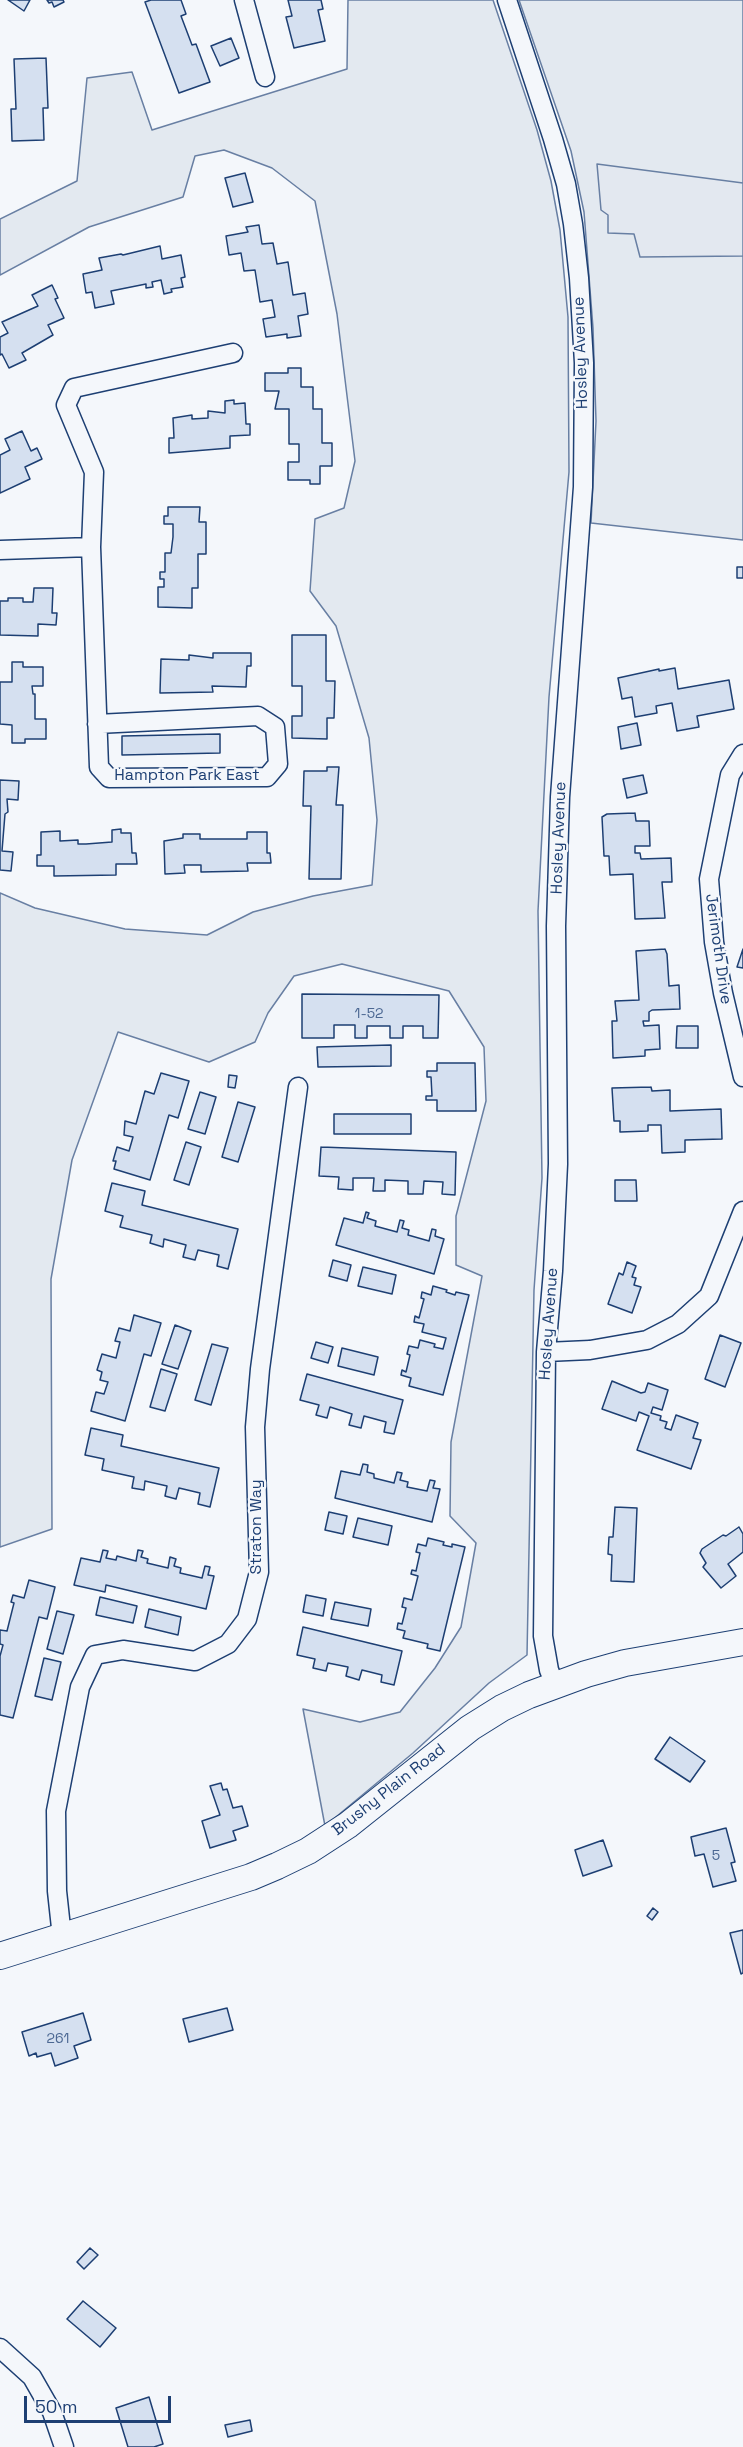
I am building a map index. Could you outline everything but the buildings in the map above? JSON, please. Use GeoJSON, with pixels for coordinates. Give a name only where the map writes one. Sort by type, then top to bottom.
{"type":"FeatureCollection","features":[{"type":"Feature","properties":{"kind":"main road","name":"Brushy Plain Road"},"geometry":{"type":"LineString","coordinates":[[0,1956],[251,1877],[308,1851],[365,1812],[470,1728],[502,1708],[555,1685],[625,1663],[743,1642]]}},
{"type":"Feature","properties":{"kind":"street"},"geometry":{"type":"LineString","coordinates":[[244,0],[266,77]]}},
{"type":"Feature","properties":{"kind":"street","name":"Hosley Avenue"},"geometry":{"type":"LineString","coordinates":[[507,0],[543,106],[566,184],[579,278],[584,363],[583,487],[560,797],[556,926],[558,1164],[553,1271],[546,1352],[543,1636],[545,1654],[555,1685]]}},
{"type":"Feature","properties":{"kind":"street","name":"Hampton Park East"},"geometry":{"type":"LineString","coordinates":[[97,724],[258,716],[275,727],[278,764],[267,777],[109,778],[99,767],[97,724],[91,547],[94,472],[66,405],[74,388],[233,353]]}},
{"type":"Feature","properties":{"kind":"street"},"geometry":{"type":"LineString","coordinates":[[0,550],[91,547]]}},
{"type":"Feature","properties":{"kind":"street","name":"Jerimoth Drive"},"geometry":{"type":"LineString","coordinates":[[743,754],[730,775],[709,879],[714,942],[721,983],[743,1077]]}},
{"type":"Feature","properties":{"kind":"street","name":"Straton Way"},"geometry":{"type":"LineString","coordinates":[[62,1938],[57,1891],[56,1811],[80,1687],[95,1655],[123,1650],[195,1661],[228,1644],[247,1619],[259,1572],[255,1427],[260,1369],[298,1087]]}},
{"type":"Feature","properties":{"kind":"street"},"geometry":{"type":"LineString","coordinates":[[546,1352],[590,1350],[647,1340],[678,1323],[709,1296],[743,1212]]}},
{"type":"Feature","properties":{"kind":"street"},"geometry":{"type":"LineString","coordinates":[[0,2348],[32,2377],[52,2412],[64,2447]]}},
{"type":"Feature","properties":{"kind":"shaded area"},"geometry":{"type":"Polygon","coordinates":[[[348,0],[493,0],[537,130],[551,181],[560,230],[568,317],[569,472],[549,697],[538,911],[542,1178],[534,1290],[527,1655],[489,1683],[413,1753],[325,1826],[303,1709],[360,1722],[400,1712],[435,1668],[461,1627],[476,1543],[450,1516],[451,1442],[482,1276],[456,1265],[456,1216],[486,1101],[484,1047],[449,991],[342,964],[294,976],[268,1013],[255,1042],[209,1062],[118,1032],[72,1160],[51,1279],[52,1529],[0,1547],[0,893],[35,908],[125,929],[207,935],[253,912],[313,896],[372,885],[377,820],[369,738],[336,626],[310,591],[315,519],[344,508],[355,461],[337,314],[315,201],[272,168],[224,150],[195,156],[183,197],[89,227],[0,275],[0,219],[77,181],[87,78],[132,72],[152,130],[347,69],[348,0]]]}},
{"type":"Feature","properties":{"kind":"shaded area"},"geometry":{"type":"Polygon","coordinates":[[[519,0],[743,0],[743,540],[591,523],[596,421],[593,328],[584,212],[571,151],[519,0]]]}},
{"type":"Feature","properties":{"kind":"shaded area"},"geometry":{"type":"Polygon","coordinates":[[[597,164],[743,183],[743,256],[640,257],[634,234],[608,233],[608,215],[601,210],[597,164]]]}}]}
